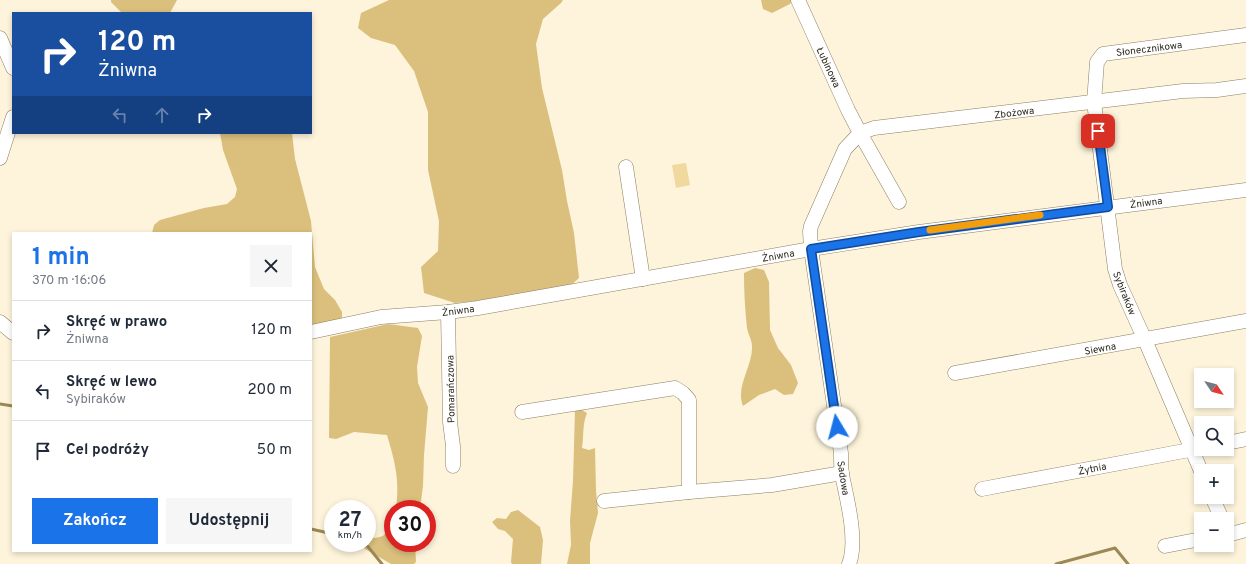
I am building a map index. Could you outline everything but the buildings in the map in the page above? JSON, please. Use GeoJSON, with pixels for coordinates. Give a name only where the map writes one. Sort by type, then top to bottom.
{"type":"FeatureCollection","features":[{"type":"Feature","properties":{"kind":"street","name":"Łubinowa"},"geometry":{"type":"LineString","coordinates":[[798,0],[860,133]]}},
{"type":"Feature","properties":{"kind":"street","name":"Słonecznikowa"},"geometry":{"type":"LineString","coordinates":[[1094,102],[1097,62],[1103,54],[1246,35]]}},
{"type":"Feature","properties":{"kind":"street"},"geometry":{"type":"LineString","coordinates":[[0,38],[12,66]]}},
{"type":"Feature","properties":{"kind":"street","name":"Zbożowa"},"geometry":{"type":"LineString","coordinates":[[860,133],[874,128],[1183,91],[1216,90],[1246,86]]}},
{"type":"Feature","properties":{"kind":"street","name":"Sybiraków"},"geometry":{"type":"LineString","coordinates":[[1094,102],[1115,269],[1120,285],[1194,445]]}},
{"type":"Feature","properties":{"kind":"street"},"geometry":{"type":"LineString","coordinates":[[0,158],[12,120]]}},
{"type":"Feature","properties":{"kind":"street"},"geometry":{"type":"LineString","coordinates":[[860,133],[899,202]]}},
{"type":"Feature","properties":{"kind":"street","name":"Sadowa"},"geometry":{"type":"LineString","coordinates":[[849,564],[852,542],[849,507],[842,473],[839,438],[811,249],[811,226],[845,149],[860,133]]}},
{"type":"Feature","properties":{"kind":"street"},"geometry":{"type":"LineString","coordinates":[[626,167],[643,280]]}},
{"type":"Feature","properties":{"kind":"street","name":"Żniwna"},"geometry":{"type":"LineString","coordinates":[[312,332],[381,317],[448,312],[643,280],[811,249],[919,232],[1246,190]]}},
{"type":"Feature","properties":{"kind":"street","name":"Pomarańczowa"},"geometry":{"type":"LineString","coordinates":[[448,312],[450,414],[453,466]]}},
{"type":"Feature","properties":{"kind":"street","name":"Siewna"},"geometry":{"type":"LineString","coordinates":[[955,373],[1246,321]]}},
{"type":"Feature","properties":{"kind":"street"},"geometry":{"type":"LineString","coordinates":[[0,322],[12,332]]}},
{"type":"Feature","properties":{"kind":"street"},"geometry":{"type":"LineString","coordinates":[[522,412],[675,388],[683,393],[689,400],[689,492]]}},
{"type":"Feature","properties":{"kind":"street"},"geometry":{"type":"LineString","coordinates":[[1234,442],[1246,439]]}},
{"type":"Feature","properties":{"kind":"street","name":"Żytnia"},"geometry":{"type":"LineString","coordinates":[[982,489],[1194,449]]}},
{"type":"Feature","properties":{"kind":"street"},"geometry":{"type":"LineString","coordinates":[[604,501],[689,492],[772,486],[842,473]]}},
{"type":"Feature","properties":{"kind":"street"},"geometry":{"type":"LineString","coordinates":[[1234,533],[1246,530]]}},
{"type":"Feature","properties":{"kind":"street"},"geometry":{"type":"LineString","coordinates":[[1166,546],[1194,540]]}},
{"type":"Feature","properties":{"kind":"shaded area"},"geometry":{"type":"Polygon","coordinates":[[[111,0],[177,0],[171,12],[121,12],[111,2],[111,0]]]}},
{"type":"Feature","properties":{"kind":"shaded area"},"geometry":{"type":"Polygon","coordinates":[[[389,0],[563,0],[543,19],[536,44],[542,88],[562,170],[574,233],[579,278],[570,286],[455,303],[424,293],[421,267],[438,251],[439,221],[428,170],[428,112],[414,71],[395,45],[371,38],[358,28],[361,13],[389,0]]]}},
{"type":"Feature","properties":{"kind":"shaded area"},"geometry":{"type":"Polygon","coordinates":[[[761,0],[792,0],[790,4],[772,13],[763,9],[761,0]]]}},
{"type":"Feature","properties":{"kind":"shaded area"},"geometry":{"type":"Polygon","coordinates":[[[220,134],[292,134],[295,159],[311,221],[312,232],[152,232],[154,225],[160,220],[204,208],[227,204],[235,197],[237,189],[223,150],[220,134]]]}},
{"type":"Feature","properties":{"kind":"shaded area"},"geometry":{"type":"Polygon","coordinates":[[[686,163],[690,185],[676,188],[672,165],[686,163]]]}},
{"type":"Feature","properties":{"kind":"shaded area"},"geometry":{"type":"Polygon","coordinates":[[[312,232],[315,267],[324,289],[335,300],[342,312],[342,323],[312,329],[312,232]]]}},
{"type":"Feature","properties":{"kind":"shaded area"},"geometry":{"type":"Polygon","coordinates":[[[755,268],[764,270],[769,282],[770,330],[778,348],[791,365],[798,383],[793,394],[784,395],[775,389],[759,395],[743,406],[741,391],[752,354],[752,346],[747,328],[744,273],[755,268]]]}},
{"type":"Feature","properties":{"kind":"shaded area"},"geometry":{"type":"Polygon","coordinates":[[[388,324],[418,328],[422,336],[417,367],[418,383],[428,407],[421,500],[397,500],[396,471],[387,435],[354,432],[336,439],[329,438],[330,337],[388,324]]]}},
{"type":"Feature","properties":{"kind":"shaded area"},"geometry":{"type":"Polygon","coordinates":[[[575,410],[582,410],[587,413],[585,417],[582,448],[589,450],[595,448],[598,513],[590,543],[590,564],[567,564],[571,545],[570,521],[575,410]]]}},
{"type":"Feature","properties":{"kind":"shaded area"},"geometry":{"type":"Polygon","coordinates":[[[518,510],[540,527],[543,540],[541,564],[512,564],[513,539],[505,531],[498,529],[492,522],[497,518],[506,519],[511,512],[518,510]]]}},
{"type":"Feature","properties":{"kind":"shaded area"},"geometry":{"type":"Polygon","coordinates":[[[384,535],[384,552],[415,552],[416,562],[414,564],[391,564],[370,552],[376,552],[376,538],[384,535]]]}},
{"type":"Feature","properties":{"kind":"waterway"},"geometry":{"type":"LineString","coordinates":[[0,404],[12,406]]}},
{"type":"Feature","properties":{"kind":"waterway"},"geometry":{"type":"LineString","coordinates":[[312,529],[324,532]]}},
{"type":"Feature","properties":{"kind":"waterway"},"geometry":{"type":"LineString","coordinates":[[1056,564],[1115,548],[1128,564]]}},
{"type":"Feature","properties":{"kind":"waterway"},"geometry":{"type":"LineString","coordinates":[[372,552],[382,564]]}},
{"type":"Feature","properties":{"kind":"slow traffic"},"geometry":{"type":"LineString","coordinates":[[930,230],[1040,215]]}},
{"type":"Feature","properties":{"kind":"route"},"geometry":{"type":"LineString","coordinates":[[837,427],[811,249],[919,232],[1108,207],[1098,131]]}}]}
